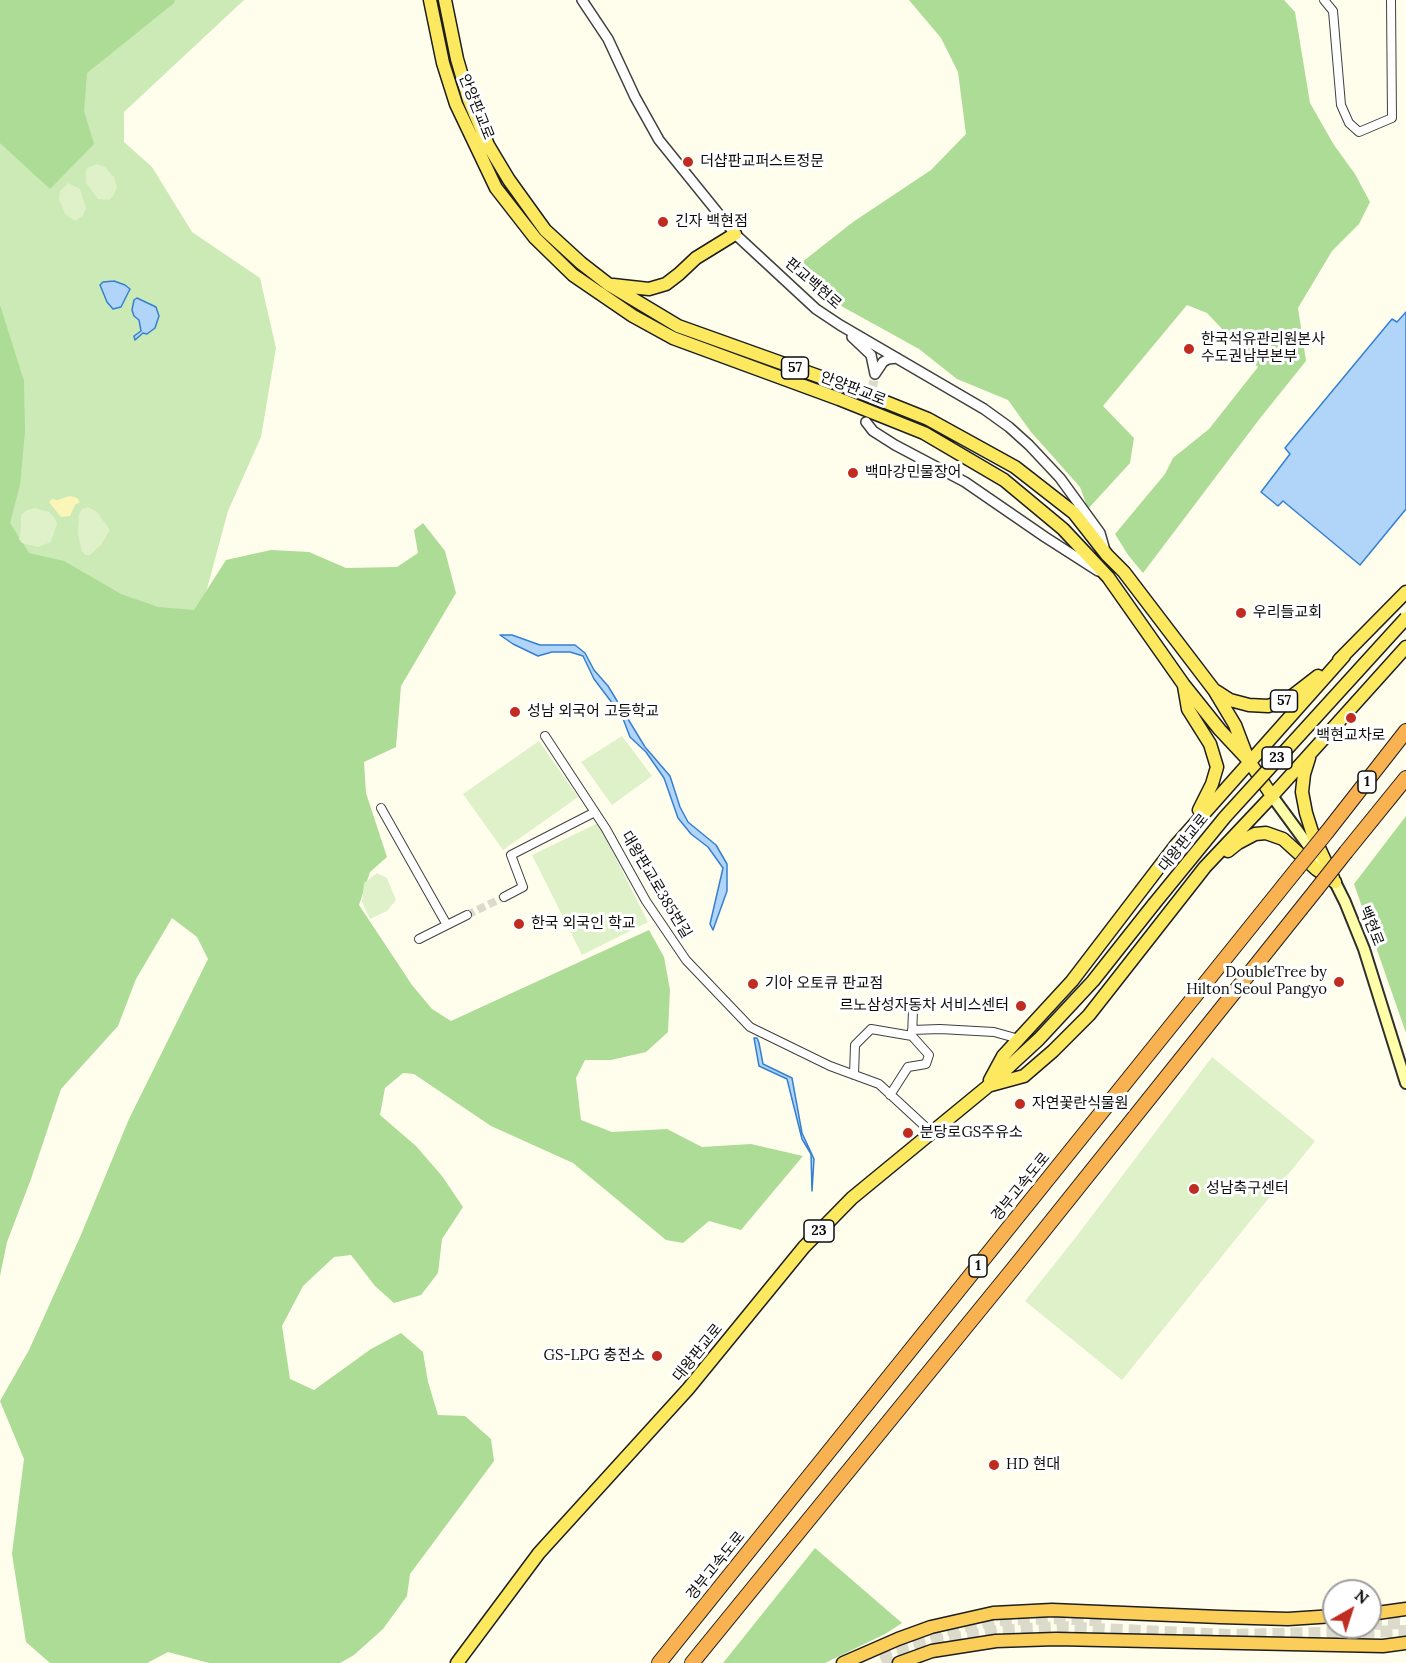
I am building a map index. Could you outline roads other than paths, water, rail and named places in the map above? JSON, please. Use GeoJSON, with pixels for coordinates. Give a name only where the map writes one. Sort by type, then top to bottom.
{"type":"FeatureCollection","features":[{"type":"Feature","properties":{"kind":"highway","name":"경부고속도로"},"geometry":{"type":"LineString","coordinates":[[659,1663],[1406,731]]}},
{"type":"Feature","properties":{"kind":"highway","name":"1"},"geometry":{"type":"LineString","coordinates":[[692,1663],[1013,1269],[1406,778]]}},
{"type":"Feature","properties":{"kind":"highway"},"geometry":{"type":"LineString","coordinates":[[1382,1612],[1406,1609]]}},
{"type":"Feature","properties":{"kind":"highway"},"geometry":{"type":"LineString","coordinates":[[843,1663],[931,1627],[993,1613],[1052,1610],[1232,1618],[1322,1617]]}},
{"type":"Feature","properties":{"kind":"highway"},"geometry":{"type":"LineString","coordinates":[[899,1663],[932,1651],[996,1641],[1056,1639],[1383,1646],[1406,1643]]}},
{"type":"Feature","properties":{"kind":"main road","name":"안양판교로"},"geometry":{"type":"LineString","coordinates":[[430,0],[443,63],[456,104],[496,188],[535,238],[573,275],[633,316],[673,338],[840,399],[924,433],[1004,480],[1063,529],[1108,577],[1184,685],[1220,730],[1249,761],[1272,796]]}},
{"type":"Feature","properties":{"kind":"main road","name":"안양판교로"},"geometry":{"type":"LineString","coordinates":[[445,0],[457,59],[469,100],[488,145],[509,180],[545,230],[608,284],[678,326],[843,386],[928,420],[1015,467],[1074,513],[1107,555],[1124,572],[1214,690],[1235,725],[1249,761]]}},
{"type":"Feature","properties":{"kind":"main road"},"geometry":{"type":"LineString","coordinates":[[608,284],[649,289],[666,284],[696,258],[735,234]]}},
{"type":"Feature","properties":{"kind":"main road","name":"57"},"geometry":{"type":"LineString","coordinates":[[1214,690],[1230,700],[1249,705],[1268,706],[1287,700],[1344,656],[1406,592]]}},
{"type":"Feature","properties":{"kind":"main road","name":"대왕판교로"},"geometry":{"type":"LineString","coordinates":[[457,1663],[539,1553],[688,1389],[804,1246],[852,1198],[987,1087],[1040,1039],[1074,1004],[1225,817],[1406,618]]}},
{"type":"Feature","properties":{"kind":"main road","name":"대왕판교로"},"geometry":{"type":"LineString","coordinates":[[987,1087],[1024,1076],[1089,1015],[1205,867],[1406,646]]}},
{"type":"Feature","properties":{"kind":"main road","name":"대왕판교로"},"geometry":{"type":"LineString","coordinates":[[987,1087],[1003,1056],[1072,981],[1176,845],[1344,656]]}},
{"type":"Feature","properties":{"kind":"main road"},"geometry":{"type":"LineString","coordinates":[[1176,845],[1203,805],[1217,767],[1210,744],[1188,709],[1184,685]]}},
{"type":"Feature","properties":{"kind":"main road"},"geometry":{"type":"LineString","coordinates":[[1310,754],[1302,792],[1312,835],[1335,882]]}},
{"type":"Feature","properties":{"kind":"main road","name":"백현로"},"geometry":{"type":"LineString","coordinates":[[1272,796],[1335,882],[1364,950],[1406,1083]]}},
{"type":"Feature","properties":{"kind":"main road"},"geometry":{"type":"LineString","coordinates":[[1205,867],[1238,843],[1255,834],[1266,833],[1283,839],[1316,869],[1335,882]]}},
{"type":"Feature","properties":{"kind":"street","name":"판교백현로"},"geometry":{"type":"LineString","coordinates":[[582,0],[608,39],[635,97],[659,140],[735,234],[816,309],[840,326],[984,409],[1029,445],[1060,478],[1100,533],[1107,555]]}},
{"type":"Feature","properties":{"kind":"street"},"geometry":{"type":"LineString","coordinates":[[1324,0],[1333,11],[1341,105],[1349,123],[1359,132],[1392,118],[1391,0]]}},
{"type":"Feature","properties":{"kind":"street"},"geometry":{"type":"LineString","coordinates":[[840,326],[872,355],[874,374],[883,362],[897,358]]}},
{"type":"Feature","properties":{"kind":"street"},"geometry":{"type":"LineString","coordinates":[[866,422],[873,431],[965,482],[1108,577]]}},
{"type":"Feature","properties":{"kind":"street","name":"대왕판교로385번길"},"geometry":{"type":"LineString","coordinates":[[545,736],[595,812],[646,902],[686,960],[750,1027],[830,1066],[879,1084],[931,1132]]}},
{"type":"Feature","properties":{"kind":"street"},"geometry":{"type":"LineString","coordinates":[[381,808],[447,925]]}},
{"type":"Feature","properties":{"kind":"street"},"geometry":{"type":"LineString","coordinates":[[504,897],[523,887],[511,855],[595,812]]}},
{"type":"Feature","properties":{"kind":"street"},"geometry":{"type":"LineString","coordinates":[[419,939],[467,915]]}},
{"type":"Feature","properties":{"kind":"street"},"geometry":{"type":"LineString","coordinates":[[890,1095],[908,1067],[926,1064],[929,1055],[912,1033],[913,1011]]}},
{"type":"Feature","properties":{"kind":"street"},"geometry":{"type":"LineString","coordinates":[[854,1075],[855,1045],[871,1029],[912,1033],[940,1029],[994,1032],[1019,1039]]}},
{"type":"Feature","properties":{"kind":"water"},"geometry":{"type":"Polygon","coordinates":[[[114,281],[130,289],[121,307],[113,309],[107,302],[100,285],[103,282],[114,281]]]}},
{"type":"Feature","properties":{"kind":"water"},"geometry":{"type":"Polygon","coordinates":[[[137,298],[156,307],[159,316],[155,328],[147,334],[143,333],[135,340],[134,336],[141,331],[139,320],[134,316],[132,310],[134,300],[137,298]]]}},
{"type":"Feature","properties":{"kind":"water"},"geometry":{"type":"Polygon","coordinates":[[[1406,312],[1406,509],[1360,565],[1283,501],[1278,506],[1261,492],[1290,454],[1285,448],[1392,319],[1397,322],[1406,312]]]}},
{"type":"Feature","properties":{"kind":"water"},"geometry":{"type":"Polygon","coordinates":[[[500,635],[512,635],[540,645],[575,645],[585,653],[645,747],[670,776],[680,807],[688,822],[716,845],[727,864],[727,891],[713,930],[710,924],[723,868],[708,847],[691,834],[678,818],[664,778],[646,752],[630,737],[622,716],[594,679],[583,656],[570,652],[552,652],[538,656],[500,635]]]}},
{"type":"Feature","properties":{"kind":"water"},"geometry":{"type":"Polygon","coordinates":[[[754,1038],[757,1038],[759,1043],[763,1064],[792,1078],[802,1133],[814,1159],[812,1191],[811,1154],[802,1139],[787,1079],[759,1066],[754,1038]]]}},
{"type":"Feature","properties":{"kind":"tunnel"},"geometry":{"type":"LineString","coordinates":[[867,416],[875,374]]}},
{"type":"Feature","properties":{"kind":"tunnel"},"geometry":{"type":"LineString","coordinates":[[467,915],[504,897]]}},
{"type":"Feature","properties":{"kind":"tunnel"},"geometry":{"type":"LineString","coordinates":[[879,1654],[933,1633],[996,1620],[1059,1618],[1105,1621]]}},
{"type":"Feature","properties":{"kind":"tunnel"},"geometry":{"type":"LineString","coordinates":[[1382,1624],[1402,1623]]}},
{"type":"Feature","properties":{"kind":"tunnel"},"geometry":{"type":"LineString","coordinates":[[882,1663],[935,1641],[998,1631],[1059,1627],[1227,1635],[1406,1631]]}},
{"type":"Feature","properties":{"kind":"place","name":"더샵판교퍼스트정문"},"geometry":{"type":"Point","coordinates":[688,162]}},
{"type":"Feature","properties":{"kind":"place","name":"긴자 백현점"},"geometry":{"type":"Point","coordinates":[663,222]}},
{"type":"Feature","properties":{"kind":"place","name":"한국석유관리원본사 수도권남부본부"},"geometry":{"type":"Point","coordinates":[1189,349]}},
{"type":"Feature","properties":{"kind":"place","name":"백마강민물장어"},"geometry":{"type":"Point","coordinates":[853,473]}},
{"type":"Feature","properties":{"kind":"place","name":"우리들교회"},"geometry":{"type":"Point","coordinates":[1241,613]}},
{"type":"Feature","properties":{"kind":"place","name":"성남 외국어 고등학교"},"geometry":{"type":"Point","coordinates":[515,712]}},
{"type":"Feature","properties":{"kind":"place","name":"백현교차로"},"geometry":{"type":"Point","coordinates":[1351,718]}},
{"type":"Feature","properties":{"kind":"place","name":"한국 외국인 학교"},"geometry":{"type":"Point","coordinates":[519,924]}},
{"type":"Feature","properties":{"kind":"place","name":"DoubleTree by Hilton Seoul Pangyo"},"geometry":{"type":"Point","coordinates":[1339,982]}},
{"type":"Feature","properties":{"kind":"place","name":"기아 오토큐 판교점"},"geometry":{"type":"Point","coordinates":[753,984]}},
{"type":"Feature","properties":{"kind":"place","name":"르노삼성자동차 서비스센터"},"geometry":{"type":"Point","coordinates":[1021,1006]}},
{"type":"Feature","properties":{"kind":"place","name":"자연꽃란식물원"},"geometry":{"type":"Point","coordinates":[1020,1104]}},
{"type":"Feature","properties":{"kind":"place","name":"분당로GS주유소"},"geometry":{"type":"Point","coordinates":[908,1133]}},
{"type":"Feature","properties":{"kind":"place","name":"성남축구센터"},"geometry":{"type":"Point","coordinates":[1194,1189]}},
{"type":"Feature","properties":{"kind":"place","name":"GS-LPG 충전소"},"geometry":{"type":"Point","coordinates":[657,1356]}},
{"type":"Feature","properties":{"kind":"place","name":"HD 현대"},"geometry":{"type":"Point","coordinates":[994,1465]}}]}
